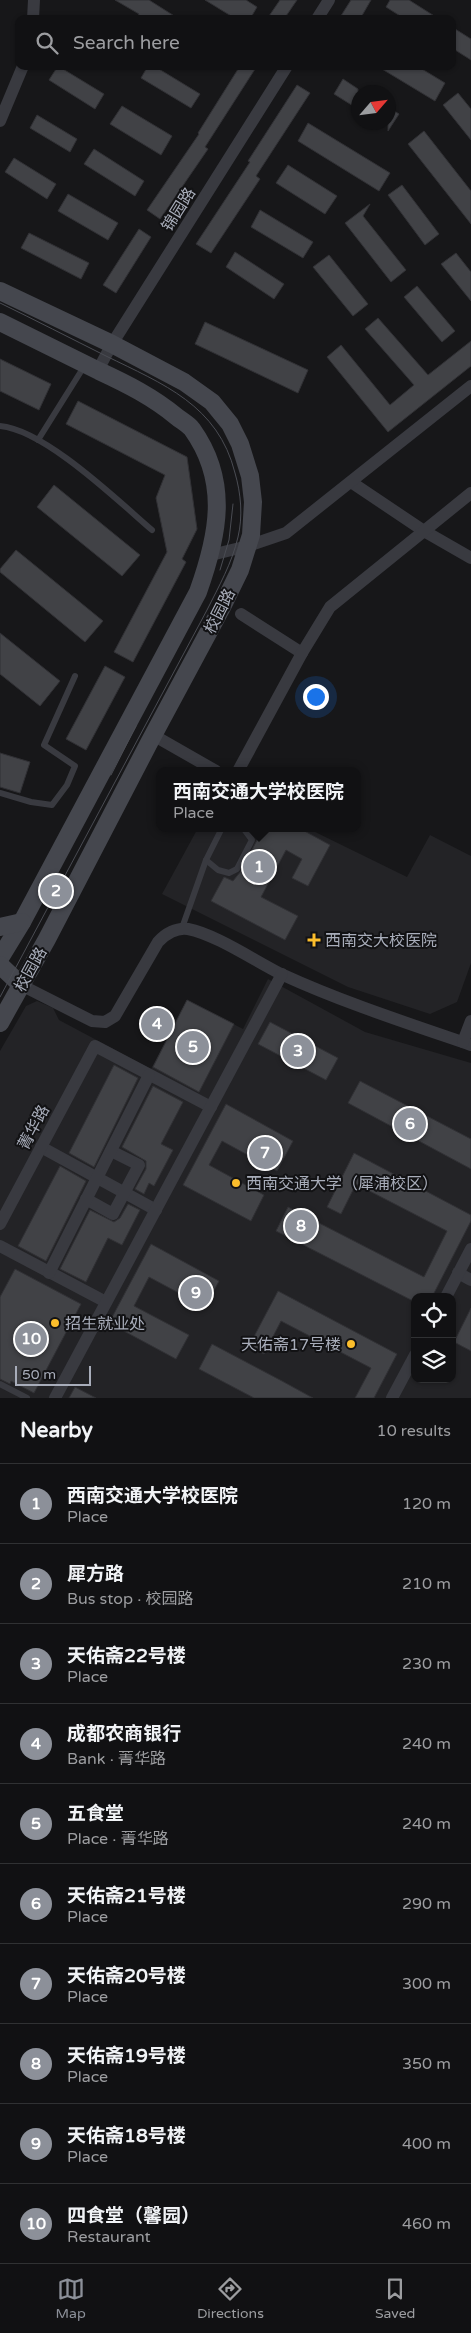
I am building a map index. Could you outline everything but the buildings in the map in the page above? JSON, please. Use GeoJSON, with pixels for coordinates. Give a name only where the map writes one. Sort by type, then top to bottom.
{"type":"FeatureCollection","features":[{"type":"Feature","properties":{"kind":"street"},"geometry":{"type":"LineString","coordinates":[[34,0],[34,15]]}},
{"type":"Feature","properties":{"kind":"street"},"geometry":{"type":"LineString","coordinates":[[319,15],[328,0]]}},
{"type":"Feature","properties":{"kind":"street"},"geometry":{"type":"LineString","coordinates":[[0,121],[21,70]]}},
{"type":"Feature","properties":{"kind":"street","name":"锦园路"},"geometry":{"type":"LineString","coordinates":[[92,367],[112,344],[284,70]]}},
{"type":"Feature","properties":{"kind":"street","name":"校园路"},"geometry":{"type":"LineString","coordinates":[[0,291],[112,344],[184,382],[212,402],[230,424],[240,444],[250,476],[253,502],[251,535],[240,570],[0,1023]]}},
{"type":"Feature","properties":{"kind":"street","name":"校园路"},"geometry":{"type":"LineString","coordinates":[[0,322],[133,387],[162,404],[191,428],[208,460],[217,496],[217,525],[212,555],[198,592],[22,922],[0,958]]}},
{"type":"Feature","properties":{"kind":"street"},"geometry":{"type":"LineString","coordinates":[[212,555],[248,546],[286,533],[471,386]]}},
{"type":"Feature","properties":{"kind":"street"},"geometry":{"type":"LineString","coordinates":[[351,482],[424,531],[471,558]]}},
{"type":"Feature","properties":{"kind":"street"},"geometry":{"type":"LineString","coordinates":[[240,767],[302,653],[330,607],[471,492]]}},
{"type":"Feature","properties":{"kind":"street"},"geometry":{"type":"LineString","coordinates":[[241,614],[302,653]]}},
{"type":"Feature","properties":{"kind":"street"},"geometry":{"type":"LineString","coordinates":[[153,735],[209,767]]}},
{"type":"Feature","properties":{"kind":"street"},"geometry":{"type":"LineString","coordinates":[[0,927],[22,922]]}},
{"type":"Feature","properties":{"kind":"street"},"geometry":{"type":"LineString","coordinates":[[0,965],[21,985],[92,1021],[104,1022],[115,1016],[158,942],[166,935],[182,928],[200,932],[282,974],[375,1012],[467,1044],[471,1022]]}},
{"type":"Feature","properties":{"kind":"street"},"geometry":{"type":"LineString","coordinates":[[55,1398],[282,974]]}},
{"type":"Feature","properties":{"kind":"street"},"geometry":{"type":"LineString","coordinates":[[0,982],[21,985]]}},
{"type":"Feature","properties":{"kind":"street","name":"菁华路"},"geometry":{"type":"LineString","coordinates":[[0,1224],[95,1046],[149,1075]]}},
{"type":"Feature","properties":{"kind":"street"},"geometry":{"type":"LineString","coordinates":[[49,1273],[149,1075],[210,1107]]}},
{"type":"Feature","properties":{"kind":"street"},"geometry":{"type":"LineString","coordinates":[[41,1147],[156,1210]]}},
{"type":"Feature","properties":{"kind":"street"},"geometry":{"type":"LineString","coordinates":[[86,1199],[113,1214],[139,1165],[111,1151]]}},
{"type":"Feature","properties":{"kind":"street"},"geometry":{"type":"LineString","coordinates":[[0,1246],[106,1302]]}},
{"type":"Feature","properties":{"kind":"street"},"geometry":{"type":"LineString","coordinates":[[448,1293],[471,1249]]}},
{"type":"Feature","properties":{"kind":"street"},"geometry":{"type":"LineString","coordinates":[[458,1273],[471,1280]]}},
{"type":"Feature","properties":{"kind":"street"},"geometry":{"type":"LineString","coordinates":[[392,1398],[411,1362]]}},
{"type":"Feature","properties":{"kind":"lane"},"geometry":{"type":"LineString","coordinates":[[38,440],[92,367]]}},
{"type":"Feature","properties":{"kind":"lane"},"geometry":{"type":"LineString","coordinates":[[0,426],[38,440],[85,472],[152,530]]}},
{"type":"Feature","properties":{"kind":"lane"},"geometry":{"type":"LineString","coordinates":[[0,793],[30,802],[52,805],[67,785],[75,766],[44,745],[75,676]]}},
{"type":"Feature","properties":{"kind":"lane"},"geometry":{"type":"LineString","coordinates":[[182,928],[206,860],[220,832]]}},
{"type":"Feature","properties":{"kind":"lane"},"geometry":{"type":"LineString","coordinates":[[206,860],[218,870],[228,873],[237,869],[252,840],[246,832]]}},
{"type":"Feature","properties":{"kind":"lane"},"geometry":{"type":"LineString","coordinates":[[0,1384],[26,1398]]}},
{"type":"Feature","properties":{"kind":"shaded area","name":"西南交大校医院"},"geometry":{"type":"Polygon","coordinates":[[[196,832],[315,832],[407,877],[430,835],[471,856],[471,963],[457,1002],[430,1014],[348,987],[162,894],[196,832]]]}},
{"type":"Feature","properties":{"kind":"shaded area","name":"西南交通大学（犀浦校区）"},"geometry":{"type":"Polygon","coordinates":[[[268,979],[365,1032],[471,1063],[471,1398],[0,1398],[0,1051],[26,1006],[37,1001],[53,1008],[59,1020],[151,1069],[187,1000],[243,1029],[268,979]]]}},
{"type":"Feature","properties":{"kind":"tram line"},"geometry":{"type":"LineString","coordinates":[[0,303],[148,377],[186,399],[202,413],[216,430],[227,450],[237,481],[241,513],[240,529],[229,565],[207,610],[0,997]]}},
{"type":"Feature","properties":{"kind":"tram line"},"geometry":{"type":"LineString","coordinates":[[220,570],[229,540],[233,504]]}},
{"type":"Feature","properties":{"kind":"tram line"},"geometry":{"type":"LineString","coordinates":[[111,775],[136,726]]}},
{"type":"Feature","properties":{"kind":"place","name":"西南交通大学校医院"},"geometry":{"type":"Point","coordinates":[259,867]}},
{"type":"Feature","properties":{"kind":"place","name":"犀方路"},"geometry":{"type":"Point","coordinates":[56,891]}},
{"type":"Feature","properties":{"kind":"place","name":"西南交大校医院"},"geometry":{"type":"Point","coordinates":[314,940]}},
{"type":"Feature","properties":{"kind":"place","name":"成都农商银行"},"geometry":{"type":"Point","coordinates":[157,1024]}},
{"type":"Feature","properties":{"kind":"place","name":"五食堂"},"geometry":{"type":"Point","coordinates":[193,1047]}},
{"type":"Feature","properties":{"kind":"place","name":"天佑斋22号楼"},"geometry":{"type":"Point","coordinates":[298,1051]}},
{"type":"Feature","properties":{"kind":"place","name":"天佑斋21号楼"},"geometry":{"type":"Point","coordinates":[410,1124]}},
{"type":"Feature","properties":{"kind":"place","name":"天佑斋20号楼"},"geometry":{"type":"Point","coordinates":[265,1153]}},
{"type":"Feature","properties":{"kind":"place","name":"西南交通大学（犀浦校区）"},"geometry":{"type":"Point","coordinates":[236,1183]}},
{"type":"Feature","properties":{"kind":"place","name":"天佑斋19号楼"},"geometry":{"type":"Point","coordinates":[301,1226]}},
{"type":"Feature","properties":{"kind":"place","name":"天佑斋18号楼"},"geometry":{"type":"Point","coordinates":[196,1293]}},
{"type":"Feature","properties":{"kind":"place","name":"招生就业处"},"geometry":{"type":"Point","coordinates":[55,1323]}},
{"type":"Feature","properties":{"kind":"place","name":"四食堂（馨园）"},"geometry":{"type":"Point","coordinates":[31,1339]}},
{"type":"Feature","properties":{"kind":"place","name":"天佑斋17号楼"},"geometry":{"type":"Point","coordinates":[351,1344]}}]}
